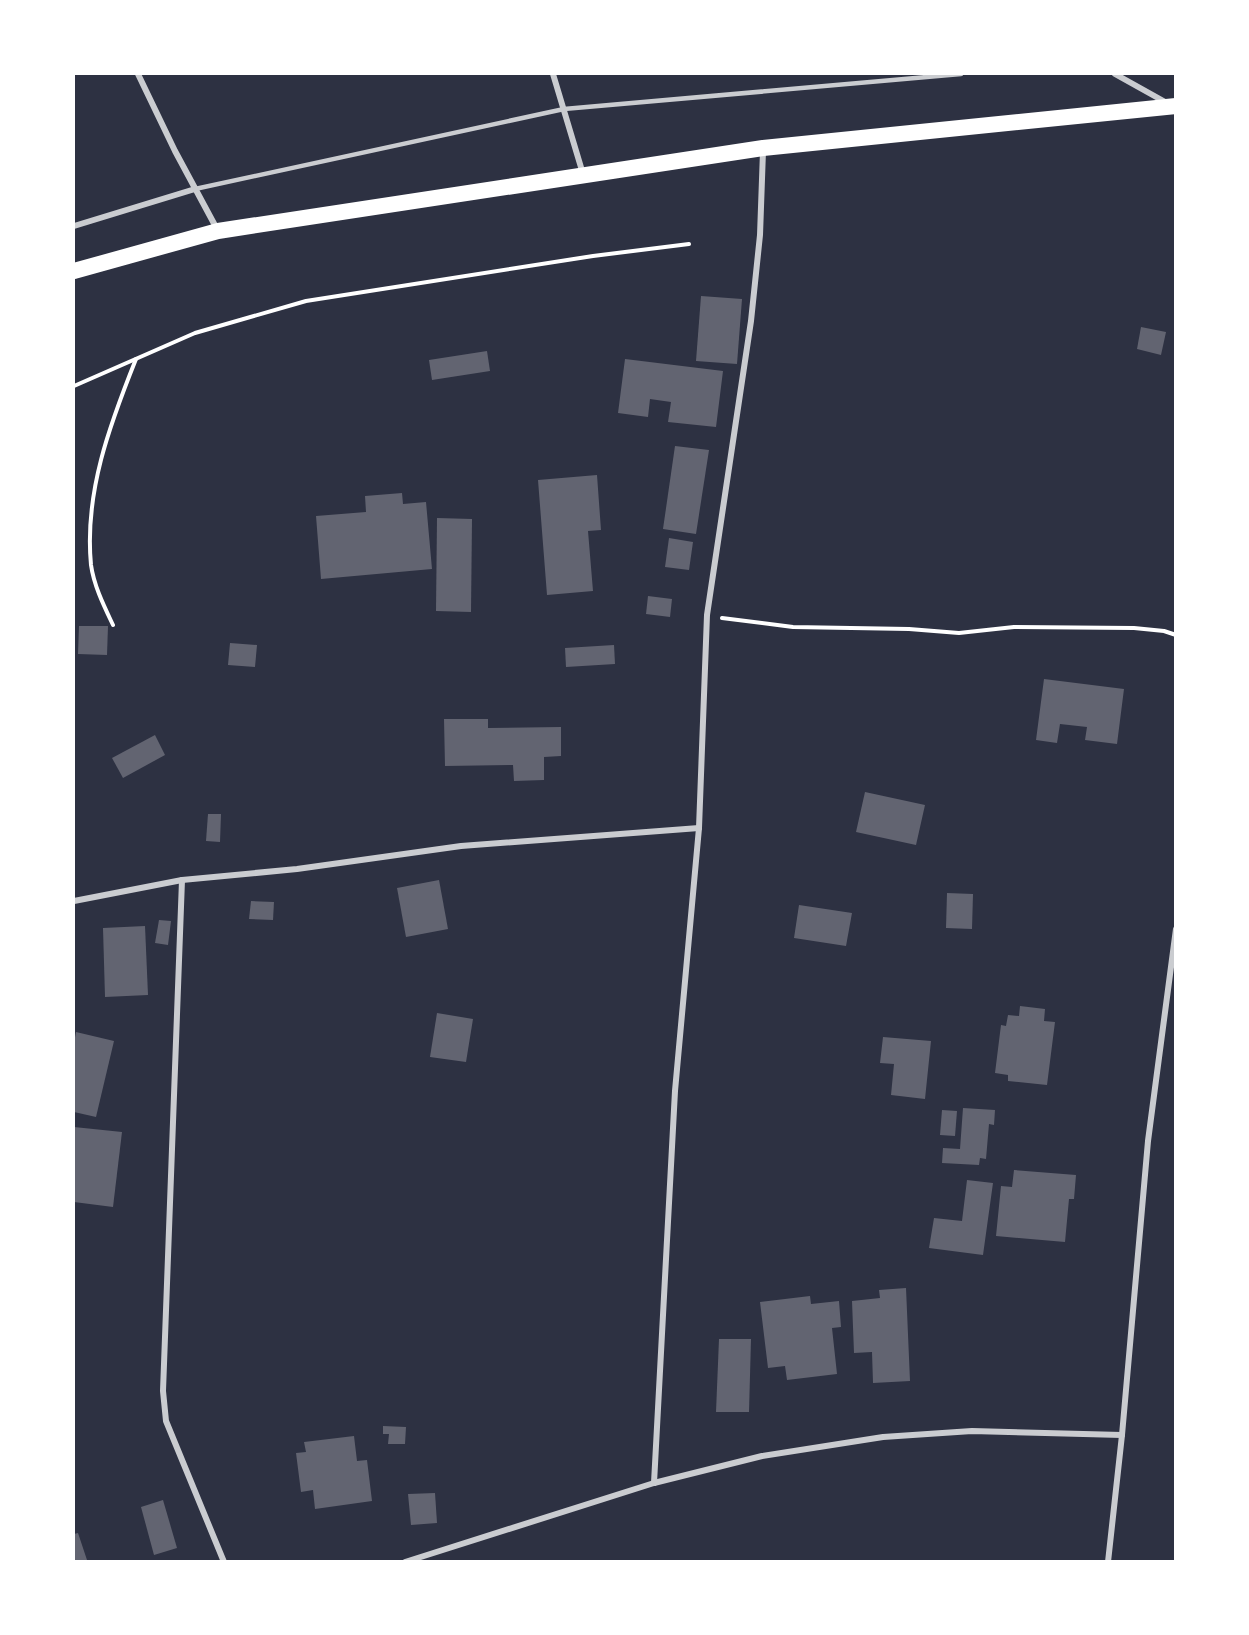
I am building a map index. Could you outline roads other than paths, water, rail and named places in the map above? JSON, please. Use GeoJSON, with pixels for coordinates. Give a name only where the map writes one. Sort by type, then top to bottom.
{"type":"FeatureCollection","features":[{"type":"Feature","properties":{"kind":"highway"},"geometry":{"type":"LineString","coordinates":[[74,271],[218,231],[763,148],[1174,106]]}},
{"type":"Feature","properties":{"kind":"street"},"geometry":{"type":"LineString","coordinates":[[138,74],[218,231]]}},
{"type":"Feature","properties":{"kind":"street"},"geometry":{"type":"LineString","coordinates":[[553,74],[584,175]]}},
{"type":"Feature","properties":{"kind":"street"},"geometry":{"type":"LineString","coordinates":[[1115,74],[1174,106]]}},
{"type":"Feature","properties":{"kind":"street"},"geometry":{"type":"LineString","coordinates":[[654,1483],[675,1091],[699,828],[707,615],[751,321],[760,235],[763,148]]}},
{"type":"Feature","properties":{"kind":"street"},"geometry":{"type":"LineString","coordinates":[[74,226],[195,189]]}},
{"type":"Feature","properties":{"kind":"street"},"geometry":{"type":"LineString","coordinates":[[74,901],[182,880],[297,869],[461,846],[699,828]]}},
{"type":"Feature","properties":{"kind":"street"},"geometry":{"type":"LineString","coordinates":[[182,880],[163,1391],[166,1420],[224,1562]]}},
{"type":"Feature","properties":{"kind":"street"},"geometry":{"type":"LineString","coordinates":[[1108,1562],[1122,1435],[1148,1141],[1176,929]]}},
{"type":"Feature","properties":{"kind":"street"},"geometry":{"type":"LineString","coordinates":[[405,1562],[654,1483],[762,1456],[883,1437],[972,1431],[1122,1435]]}},
{"type":"Feature","properties":{"kind":"lane"},"geometry":{"type":"LineString","coordinates":[[195,189],[564,110],[961,74]]}}]}
